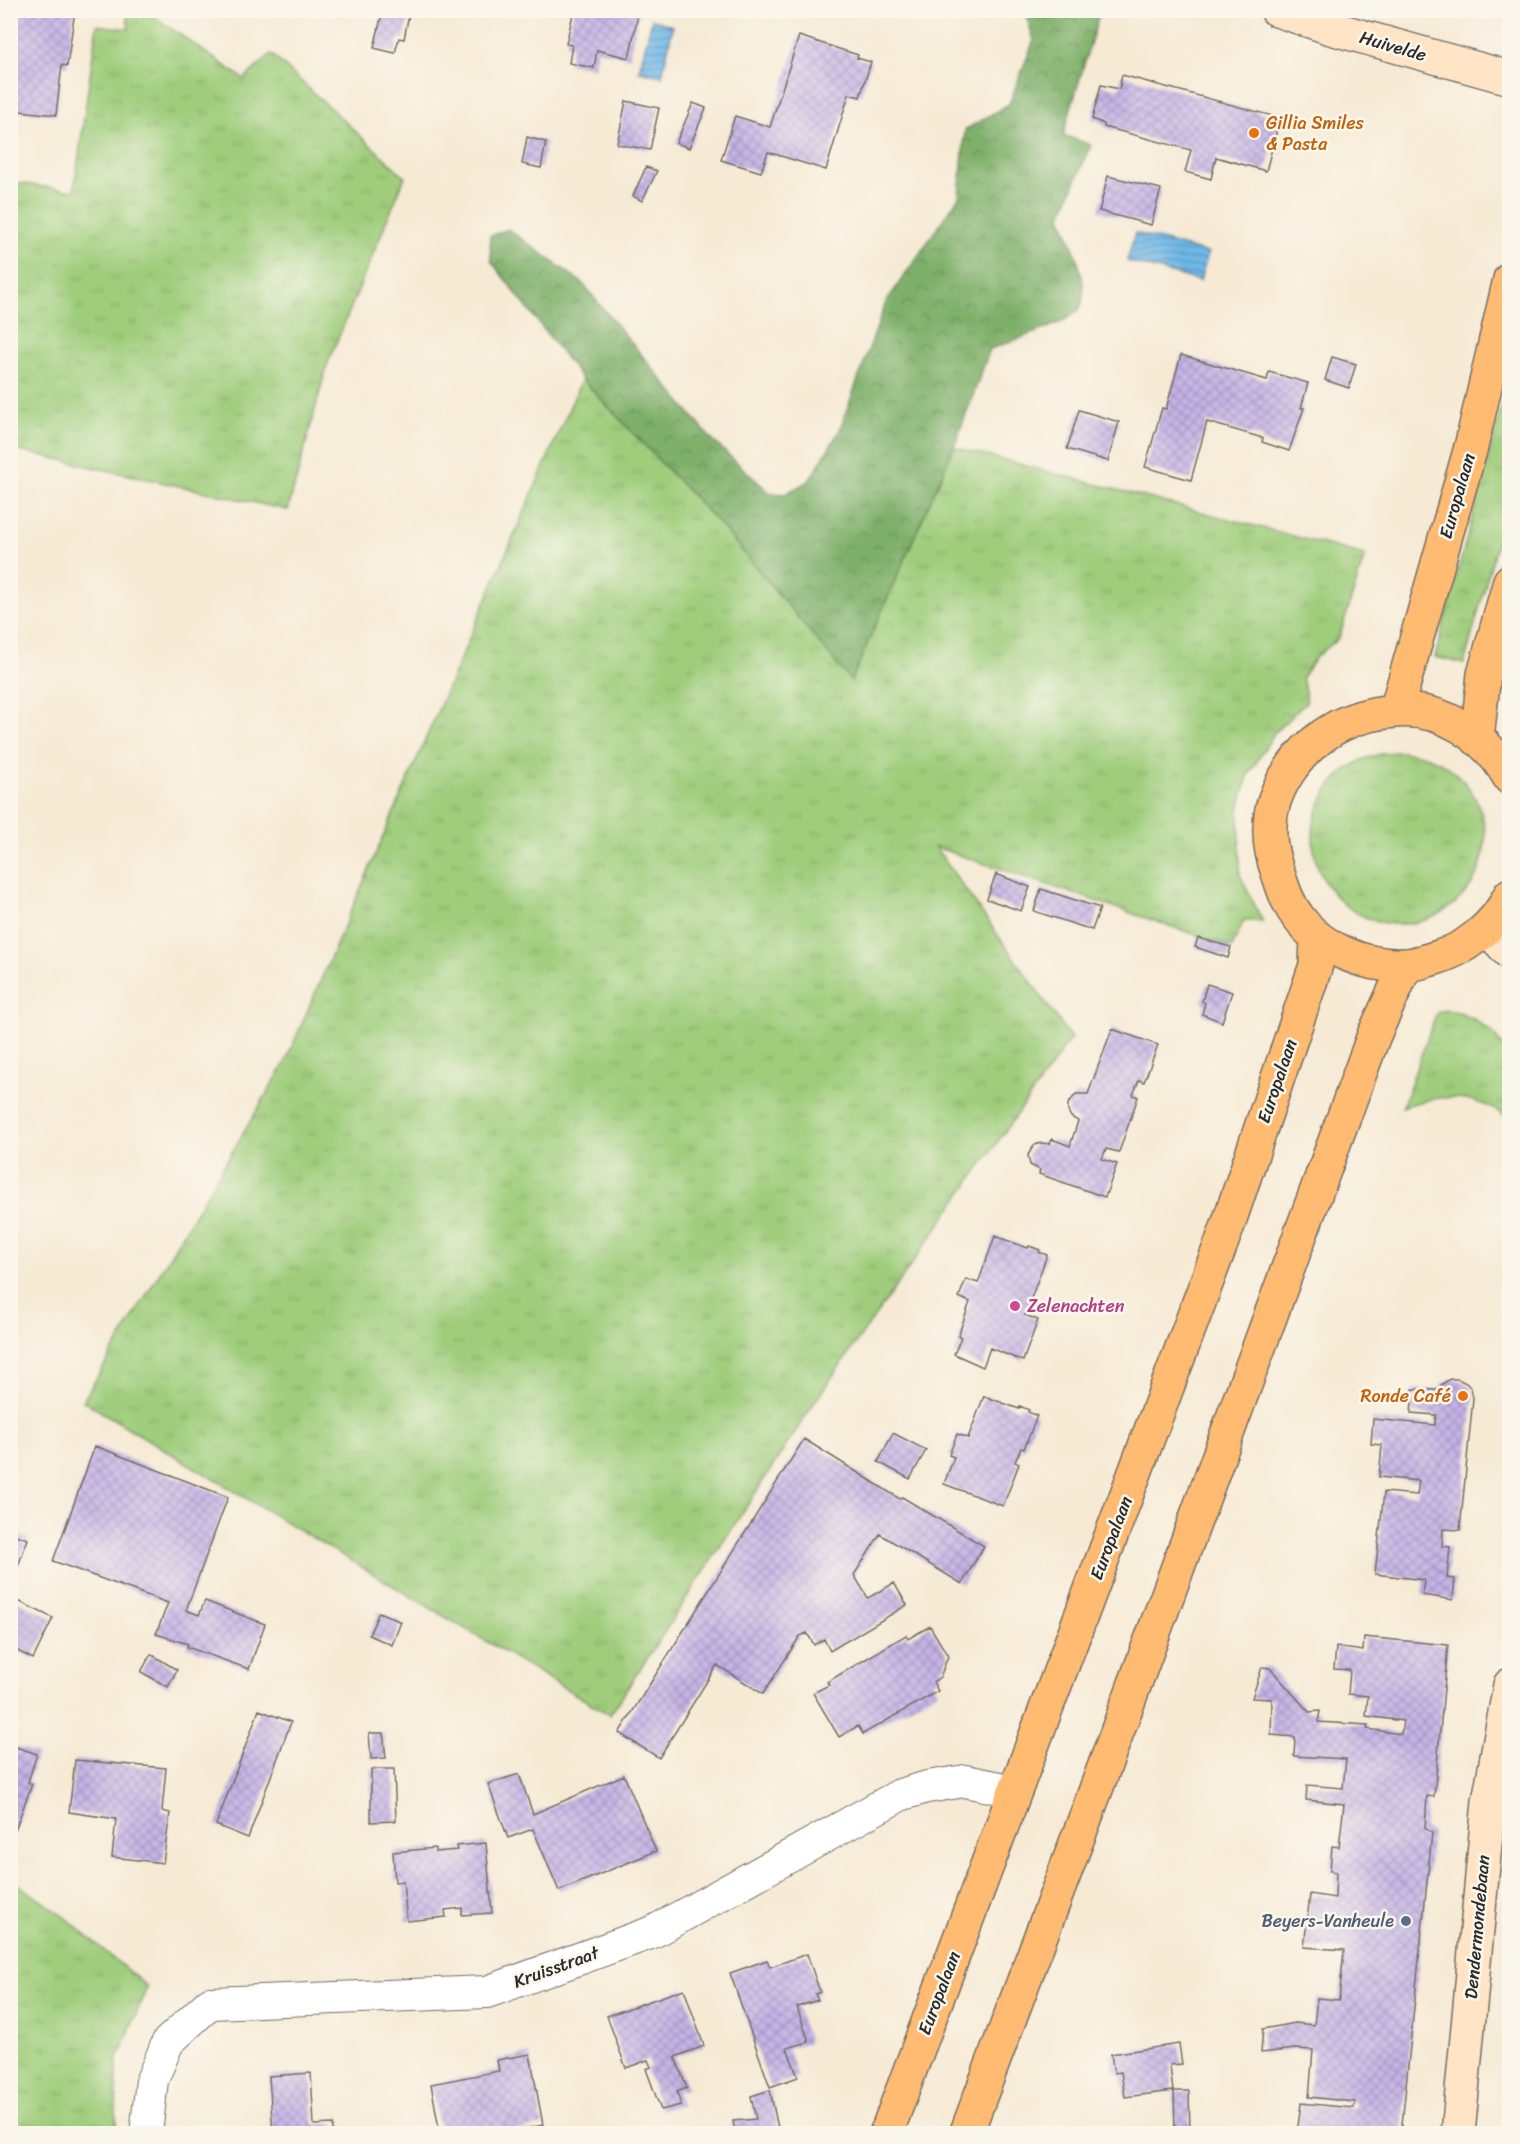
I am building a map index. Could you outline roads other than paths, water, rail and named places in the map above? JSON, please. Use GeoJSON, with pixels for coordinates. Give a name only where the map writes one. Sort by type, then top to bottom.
{"type":"FeatureCollection","features":[{"type":"Feature","properties":{"kind":"main road","name":"Europalaan"},"geometry":{"type":"LineString","coordinates":[[1396,711],[1471,447],[1509,279]]}},
{"type":"Feature","properties":{"kind":"main road"},"geometry":{"type":"LineString","coordinates":[[1477,739],[1484,674],[1509,580]]}},
{"type":"Feature","properties":{"kind":"main road"},"geometry":{"type":"LineString","coordinates":[[1509,778],[1503,766],[1477,739],[1443,716],[1396,711],[1361,717],[1329,731],[1302,754],[1282,783],[1274,804],[1270,826],[1272,857],[1286,899],[1298,918],[1317,937],[1339,951],[1364,961],[1406,965],[1449,955],[1487,928],[1509,895]]}},
{"type":"Feature","properties":{"kind":"main road","name":"Europalaan"},"geometry":{"type":"LineString","coordinates":[[886,2133],[1227,1228],[1316,965],[1317,937]]}},
{"type":"Feature","properties":{"kind":"main road"},"geometry":{"type":"LineString","coordinates":[[966,2133],[1088,1811],[1374,1035],[1406,965]]}},
{"type":"Feature","properties":{"kind":"street","name":"Huivelde"},"geometry":{"type":"LineString","coordinates":[[1277,10],[1331,28],[1509,78]]}},
{"type":"Feature","properties":{"kind":"street"},"geometry":{"type":"LineString","coordinates":[[1487,928],[1509,953]]}},
{"type":"Feature","properties":{"kind":"street","name":"Dendermondebaan"},"geometry":{"type":"LineString","coordinates":[[1458,2133],[1489,1801],[1509,1685]]}},
{"type":"Feature","properties":{"kind":"street","name":"Kruisstraat"},"geometry":{"type":"LineString","coordinates":[[146,2133],[152,2080],[168,2042],[210,2003],[487,1992],[653,1932],[900,1795],[927,1787],[965,1781],[1015,1791]]}},
{"type":"Feature","properties":{"kind":"water"},"geometry":{"type":"Polygon","coordinates":[[[652,19],[673,26],[662,76],[639,71],[652,19]]]}},
{"type":"Feature","properties":{"kind":"water"},"geometry":{"type":"Polygon","coordinates":[[[1135,233],[1208,253],[1200,281],[1127,261],[1135,233]]]}},
{"type":"Feature","properties":{"kind":"place","name":"Gillia Smiles & Pasta"},"geometry":{"type":"Point","coordinates":[1254,133]}},
{"type":"Feature","properties":{"kind":"place","name":"Zelenachten"},"geometry":{"type":"Point","coordinates":[1015,1306]}},
{"type":"Feature","properties":{"kind":"place","name":"Ronde Café"},"geometry":{"type":"Point","coordinates":[1463,1396]}},
{"type":"Feature","properties":{"kind":"place","name":"Beyers-Vanheule"},"geometry":{"type":"Point","coordinates":[1406,1921]}}]}
